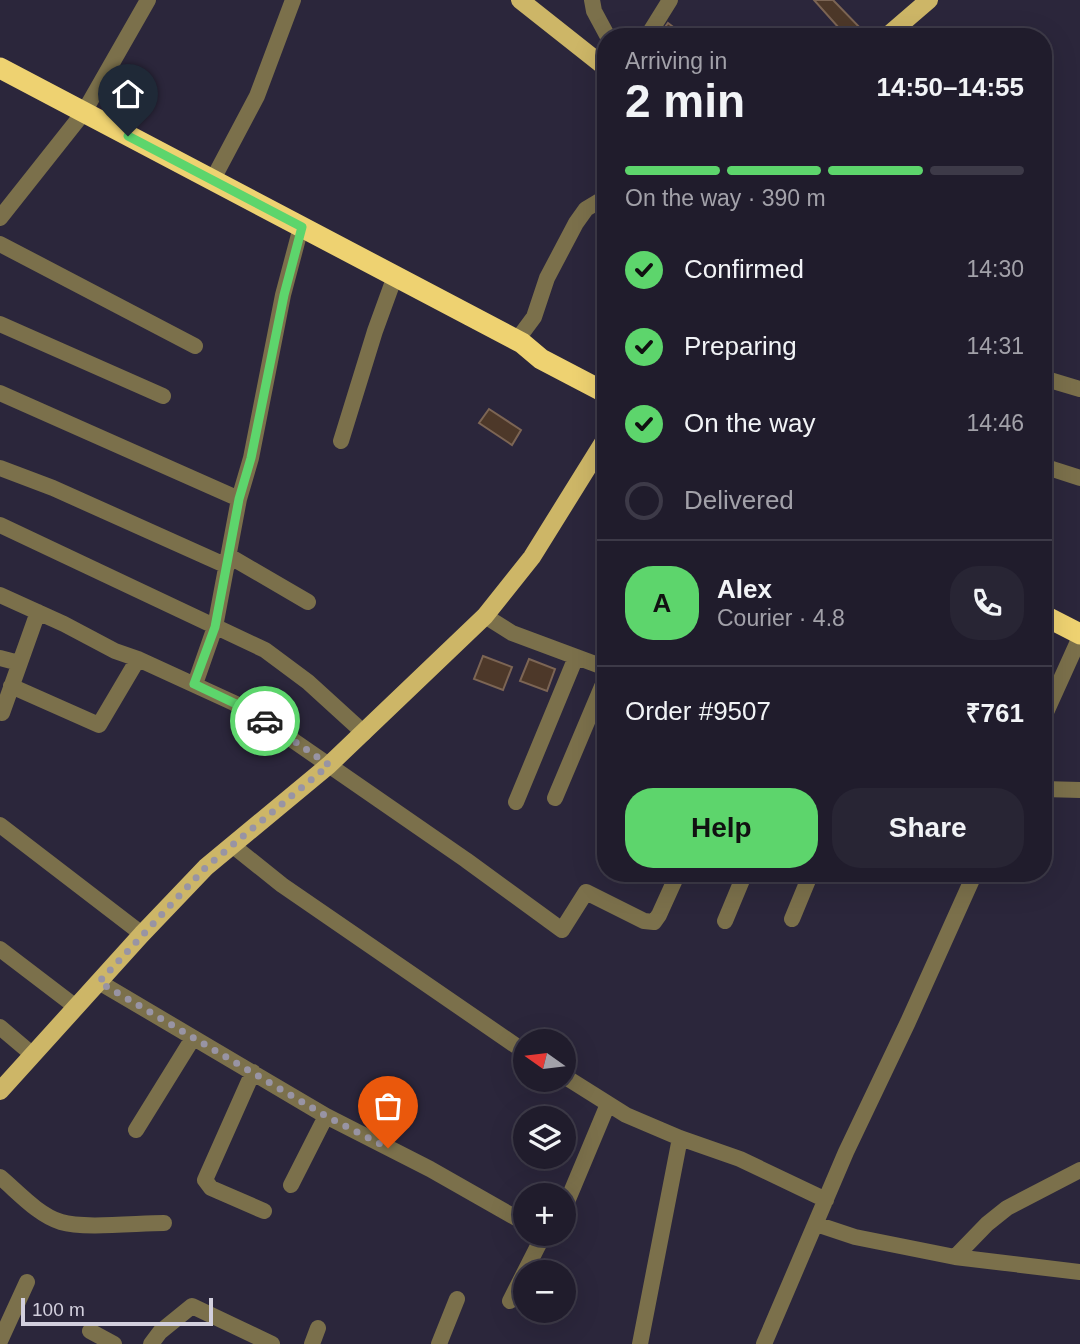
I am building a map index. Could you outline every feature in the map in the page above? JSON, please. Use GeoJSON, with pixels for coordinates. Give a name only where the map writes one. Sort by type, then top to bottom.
{"type":"FeatureCollection","features":[{"type":"Feature","properties":{"kind":"highway"},"geometry":{"type":"LineString","coordinates":[[0,68],[520,342],[541,359],[597,388]]}},
{"type":"Feature","properties":{"kind":"highway"},"geometry":{"type":"LineString","coordinates":[[520,342],[547,349],[597,374]]}},
{"type":"Feature","properties":{"kind":"highway"},"geometry":{"type":"LineString","coordinates":[[1052,620],[1080,635]]}},
{"type":"Feature","properties":{"kind":"main road"},"geometry":{"type":"LineString","coordinates":[[520,0],[597,61]]}},
{"type":"Feature","properties":{"kind":"main road"},"geometry":{"type":"LineString","coordinates":[[896,28],[929,0]]}},
{"type":"Feature","properties":{"kind":"main road"},"geometry":{"type":"LineString","coordinates":[[0,1091],[206,867],[329,765],[485,616],[532,557],[597,452]]}},
{"type":"Feature","properties":{"kind":"street"},"geometry":{"type":"LineString","coordinates":[[0,218],[84,111],[148,0]]}},
{"type":"Feature","properties":{"kind":"street"},"geometry":{"type":"LineString","coordinates":[[212,181],[257,96],[293,0]]}},
{"type":"Feature","properties":{"kind":"street"},"geometry":{"type":"LineString","coordinates":[[592,0],[594,11],[603,28]]}},
{"type":"Feature","properties":{"kind":"street"},"geometry":{"type":"LineString","coordinates":[[653,28],[670,0]]}},
{"type":"Feature","properties":{"kind":"street"},"geometry":{"type":"LineString","coordinates":[[520,342],[534,317],[550,270],[576,223],[586,209],[597,202]]}},
{"type":"Feature","properties":{"kind":"street"},"geometry":{"type":"LineString","coordinates":[[194,684],[215,627],[239,499],[251,458],[284,295],[302,227]]}},
{"type":"Feature","properties":{"kind":"street"},"geometry":{"type":"LineString","coordinates":[[0,244],[195,346]]}},
{"type":"Feature","properties":{"kind":"street"},"geometry":{"type":"LineString","coordinates":[[341,441],[395,276]]}},
{"type":"Feature","properties":{"kind":"street"},"geometry":{"type":"LineString","coordinates":[[0,324],[163,396]]}},
{"type":"Feature","properties":{"kind":"street"},"geometry":{"type":"LineString","coordinates":[[1052,381],[1080,389]]}},
{"type":"Feature","properties":{"kind":"street"},"geometry":{"type":"LineString","coordinates":[[0,393],[239,499]]}},
{"type":"Feature","properties":{"kind":"street"},"geometry":{"type":"LineString","coordinates":[[0,468],[228,561],[308,602]]}},
{"type":"Feature","properties":{"kind":"street"},"geometry":{"type":"LineString","coordinates":[[1052,469],[1080,478]]}},
{"type":"Feature","properties":{"kind":"street"},"geometry":{"type":"LineString","coordinates":[[0,524],[253,644],[289,666],[364,733]]}},
{"type":"Feature","properties":{"kind":"street"},"geometry":{"type":"LineString","coordinates":[[0,595],[115,651],[234,703],[265,721],[562,930],[586,892],[645,921],[654,922],[674,882]]}},
{"type":"Feature","properties":{"kind":"street"},"geometry":{"type":"LineString","coordinates":[[2,713],[38,612]]}},
{"type":"Feature","properties":{"kind":"street"},"geometry":{"type":"LineString","coordinates":[[485,616],[512,633],[597,665]]}},
{"type":"Feature","properties":{"kind":"street"},"geometry":{"type":"LineString","coordinates":[[1052,699],[1080,635]]}},
{"type":"Feature","properties":{"kind":"street"},"geometry":{"type":"LineString","coordinates":[[516,802],[576,657]]}},
{"type":"Feature","properties":{"kind":"street"},"geometry":{"type":"LineString","coordinates":[[0,658],[19,663]]}},
{"type":"Feature","properties":{"kind":"street"},"geometry":{"type":"LineString","coordinates":[[11,686],[99,725],[138,659]]}},
{"type":"Feature","properties":{"kind":"street"},"geometry":{"type":"LineString","coordinates":[[555,798],[597,698]]}},
{"type":"Feature","properties":{"kind":"street"},"geometry":{"type":"LineString","coordinates":[[1052,789],[1080,790]]}},
{"type":"Feature","properties":{"kind":"street"},"geometry":{"type":"LineString","coordinates":[[0,825],[142,934]]}},
{"type":"Feature","properties":{"kind":"street"},"geometry":{"type":"LineString","coordinates":[[232,845],[282,885],[513,1044]]}},
{"type":"Feature","properties":{"kind":"street"},"geometry":{"type":"LineString","coordinates":[[725,921],[741,882]]}},
{"type":"Feature","properties":{"kind":"street"},"geometry":{"type":"LineString","coordinates":[[792,919],[807,882]]}},
{"type":"Feature","properties":{"kind":"street"},"geometry":{"type":"LineString","coordinates":[[764,1344],[846,1152],[971,882]]}},
{"type":"Feature","properties":{"kind":"street"},"geometry":{"type":"LineString","coordinates":[[0,949],[76,1007]]}},
{"type":"Feature","properties":{"kind":"street"},"geometry":{"type":"LineString","coordinates":[[99,982],[326,1116],[430,1169],[513,1216]]}},
{"type":"Feature","properties":{"kind":"street"},"geometry":{"type":"LineString","coordinates":[[0,1027],[33,1055]]}},
{"type":"Feature","properties":{"kind":"street"},"geometry":{"type":"LineString","coordinates":[[136,1130],[193,1038]]}},
{"type":"Feature","properties":{"kind":"street"},"geometry":{"type":"LineString","coordinates":[[253,1072],[205,1180],[211,1188],[264,1211]]}},
{"type":"Feature","properties":{"kind":"street"},"geometry":{"type":"LineString","coordinates":[[576,1084],[626,1115],[740,1159],[826,1200]]}},
{"type":"Feature","properties":{"kind":"street"},"geometry":{"type":"LineString","coordinates":[[575,1183],[608,1104]]}},
{"type":"Feature","properties":{"kind":"street"},"geometry":{"type":"LineString","coordinates":[[291,1185],[326,1116]]}},
{"type":"Feature","properties":{"kind":"street"},"geometry":{"type":"LineString","coordinates":[[640,1344],[680,1138]]}},
{"type":"Feature","properties":{"kind":"street"},"geometry":{"type":"LineString","coordinates":[[955,1257],[1007,1208],[1080,1170]]}},
{"type":"Feature","properties":{"kind":"street"},"geometry":{"type":"LineString","coordinates":[[0,1177],[42,1211],[61,1222],[164,1223]]}},
{"type":"Feature","properties":{"kind":"street"},"geometry":{"type":"LineString","coordinates":[[816,1224],[855,1237],[955,1257],[1080,1272]]}},
{"type":"Feature","properties":{"kind":"street"},"geometry":{"type":"LineString","coordinates":[[510,1301],[538,1246]]}},
{"type":"Feature","properties":{"kind":"street"},"geometry":{"type":"LineString","coordinates":[[0,1340],[27,1282]]}},
{"type":"Feature","properties":{"kind":"street"},"geometry":{"type":"LineString","coordinates":[[444,1343],[457,1299]]}},
{"type":"Feature","properties":{"kind":"street"},"geometry":{"type":"LineString","coordinates":[[151,1344],[160,1332],[192,1306],[272,1344]]}},
{"type":"Feature","properties":{"kind":"street"},"geometry":{"type":"LineString","coordinates":[[312,1344],[318,1328]]}},
{"type":"Feature","properties":{"kind":"street"},"geometry":{"type":"LineString","coordinates":[[90,1331],[114,1344]]}},
{"type":"Feature","properties":{"kind":"building"},"geometry":{"type":"Polygon","coordinates":[[[814,0],[833,0],[860,28],[839,28],[814,0]]]}},
{"type":"Feature","properties":{"kind":"building"},"geometry":{"type":"Polygon","coordinates":[[[489,409],[521,430],[512,445],[479,423],[489,409]]]}},
{"type":"Feature","properties":{"kind":"building"},"geometry":{"type":"Polygon","coordinates":[[[483,656],[512,667],[503,690],[474,679],[483,656]]]}},
{"type":"Feature","properties":{"kind":"building"},"geometry":{"type":"Polygon","coordinates":[[[529,659],[555,669],[547,691],[520,681],[529,659]]]}},
{"type":"Feature","properties":{"kind":"way so far"},"geometry":{"type":"LineString","coordinates":[[265,721],[329,765],[206,867],[99,982],[326,1116],[388,1148]]}},
{"type":"Feature","properties":{"kind":"route"},"geometry":{"type":"LineString","coordinates":[[128,136],[302,227],[284,295],[251,458],[239,499],[215,627],[194,684],[265,721]]}}]}
